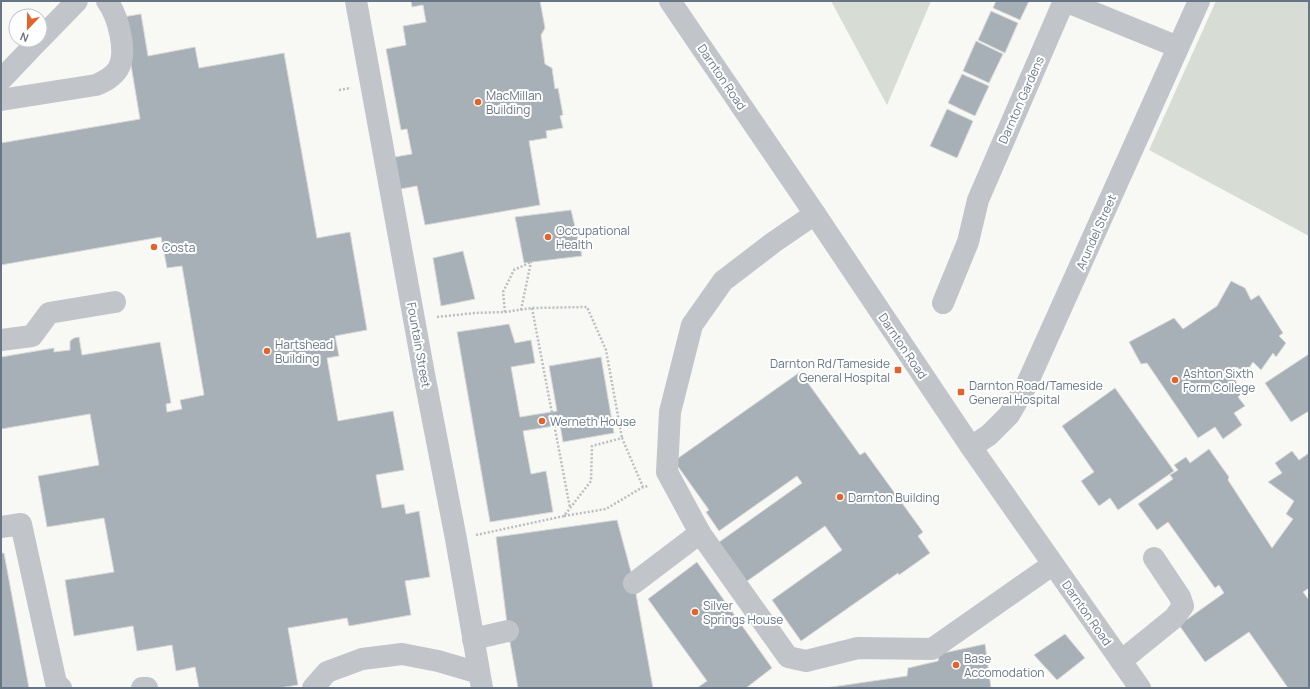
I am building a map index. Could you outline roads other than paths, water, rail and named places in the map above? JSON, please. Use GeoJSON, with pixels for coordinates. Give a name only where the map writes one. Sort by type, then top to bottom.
{"type":"FeatureCollection","features":[{"type":"Feature","properties":{"kind":"street"},"geometry":{"type":"LineString","coordinates":[[48,32],[77,1]]}},
{"type":"Feature","properties":{"kind":"street"},"geometry":{"type":"LineString","coordinates":[[1,100],[96,85],[108,80],[118,69],[123,57],[119,26],[115,13],[108,1]]}},
{"type":"Feature","properties":{"kind":"street","name":"Fountain Street"},"geometry":{"type":"LineString","coordinates":[[356,1],[481,680]]}},
{"type":"Feature","properties":{"kind":"street","name":"Darnton Road"},"geometry":{"type":"LineString","coordinates":[[670,1],[971,447],[1052,565],[1140,688]]}},
{"type":"Feature","properties":{"kind":"street","name":"Darnton Gardens"},"geometry":{"type":"LineString","coordinates":[[944,303],[968,242],[978,200],[1065,1],[1178,47]]}},
{"type":"Feature","properties":{"kind":"street","name":"Arundel Street"},"geometry":{"type":"LineString","coordinates":[[971,447],[989,435],[1009,415],[1026,386],[1199,1]]}},
{"type":"Feature","properties":{"kind":"street"},"geometry":{"type":"LineString","coordinates":[[1,80],[32,48]]}},
{"type":"Feature","properties":{"kind":"street"},"geometry":{"type":"LineString","coordinates":[[815,214],[774,242],[723,281],[692,325],[670,412],[667,472],[700,532],[788,656],[806,661],[858,648],[932,649],[1052,565]]}},
{"type":"Feature","properties":{"kind":"street"},"geometry":{"type":"LineString","coordinates":[[1,340],[32,336],[49,313],[115,302]]}},
{"type":"Feature","properties":{"kind":"street"},"geometry":{"type":"LineString","coordinates":[[1,527],[21,524],[56,683],[61,688]]}},
{"type":"Feature","properties":{"kind":"street"},"geometry":{"type":"LineString","coordinates":[[634,583],[700,532]]}},
{"type":"Feature","properties":{"kind":"street"},"geometry":{"type":"LineString","coordinates":[[1121,662],[1174,618],[1183,606],[1180,597],[1154,558]]}},
{"type":"Feature","properties":{"kind":"street"},"geometry":{"type":"LineString","coordinates":[[473,639],[508,631]]}},
{"type":"Feature","properties":{"kind":"street"},"geometry":{"type":"LineString","coordinates":[[312,688],[327,672],[362,659],[402,654],[438,661],[481,680]]}},
{"type":"Feature","properties":{"kind":"street"},"geometry":{"type":"LineString","coordinates":[[142,688],[147,688]]}},
{"type":"Feature","properties":{"kind":"place","name":"MacMillan Building"},"geometry":{"type":"Point","coordinates":[478,102]}},
{"type":"Feature","properties":{"kind":"place","name":"Occupational Health"},"geometry":{"type":"Point","coordinates":[548,237]}},
{"type":"Feature","properties":{"kind":"place","name":"Costa"},"geometry":{"type":"Point","coordinates":[154,247]}},
{"type":"Feature","properties":{"kind":"place","name":"Hartshead Building"},"geometry":{"type":"Point","coordinates":[267,351]}},
{"type":"Feature","properties":{"kind":"place","name":"Darnton Rd/Tameside General Hospital"},"geometry":{"type":"Point","coordinates":[898,370]}},
{"type":"Feature","properties":{"kind":"place","name":"Ashton Sixth Form College"},"geometry":{"type":"Point","coordinates":[1175,380]}},
{"type":"Feature","properties":{"kind":"place","name":"Darnton Road/Tameside General Hospital"},"geometry":{"type":"Point","coordinates":[961,392]}},
{"type":"Feature","properties":{"kind":"place","name":"Werneth House"},"geometry":{"type":"Point","coordinates":[542,421]}},
{"type":"Feature","properties":{"kind":"place","name":"Darnton Building"},"geometry":{"type":"Point","coordinates":[840,497]}},
{"type":"Feature","properties":{"kind":"place","name":"Silver Springs House"},"geometry":{"type":"Point","coordinates":[695,612]}},
{"type":"Feature","properties":{"kind":"place","name":"Base Accomodation"},"geometry":{"type":"Point","coordinates":[956,665]}}]}
